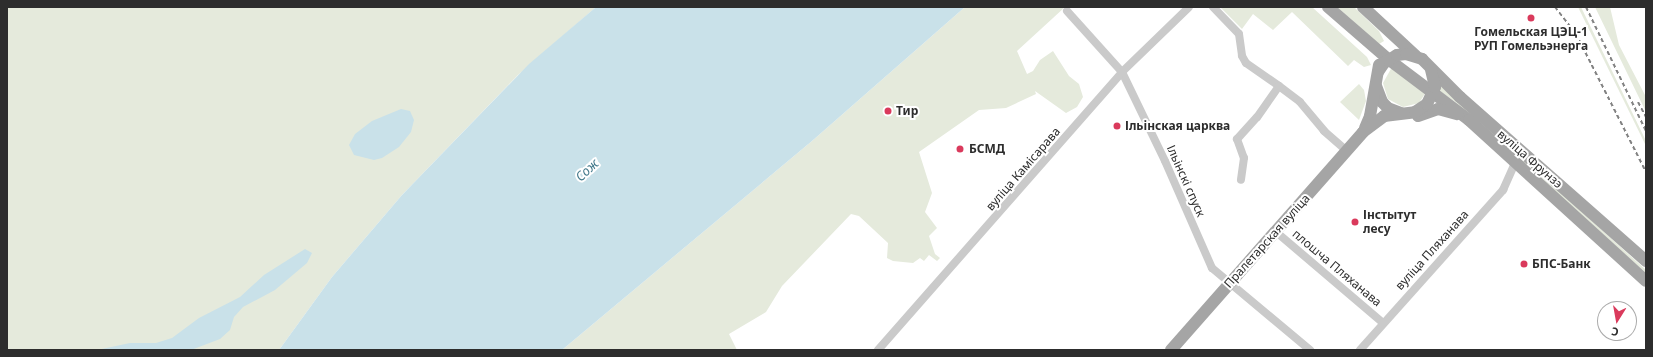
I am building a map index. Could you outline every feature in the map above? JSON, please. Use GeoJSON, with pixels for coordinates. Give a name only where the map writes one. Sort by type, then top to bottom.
{"type":"FeatureCollection","features":[{"type":"Feature","properties":{"kind":"main road","name":"вуліца Фрунзэ"},"geometry":{"type":"LineString","coordinates":[[1328,7],[1388,60],[1469,120],[1646,281]]}},
{"type":"Feature","properties":{"kind":"main road","name":"вуліца Фрунзэ"},"geometry":{"type":"LineString","coordinates":[[1363,7],[1646,261]]}},
{"type":"Feature","properties":{"kind":"main road"},"geometry":{"type":"LineString","coordinates":[[1369,44],[1377,57],[1378,72]]}},
{"type":"Feature","properties":{"kind":"main road"},"geometry":{"type":"LineString","coordinates":[[1378,72],[1388,60],[1397,55],[1416,56]]}},
{"type":"Feature","properties":{"kind":"main road"},"geometry":{"type":"LineString","coordinates":[[1431,69],[1435,80],[1434,93]]}},
{"type":"Feature","properties":{"kind":"main road","name":"Пралетарская вуліца"},"geometry":{"type":"LineString","coordinates":[[1363,132],[1370,116],[1378,72]]}},
{"type":"Feature","properties":{"kind":"main road"},"geometry":{"type":"LineString","coordinates":[[1376,85],[1382,102],[1388,108],[1404,113]]}},
{"type":"Feature","properties":{"kind":"main road","name":"Пралетарская вуліца"},"geometry":{"type":"LineString","coordinates":[[1171,350],[1228,282],[1363,132],[1384,116],[1421,109],[1434,93]]}},
{"type":"Feature","properties":{"kind":"main road","name":"вуліца Фрунзэ"},"geometry":{"type":"LineString","coordinates":[[1372,124],[1389,119],[1412,118],[1438,109],[1448,110],[1469,120]]}},
{"type":"Feature","properties":{"kind":"street","name":"вуліца Камісарава"},"geometry":{"type":"LineString","coordinates":[[878,350],[1122,72],[1189,7]]}},
{"type":"Feature","properties":{"kind":"street"},"geometry":{"type":"LineString","coordinates":[[1213,7],[1239,34],[1242,56],[1246,63],[1300,102],[1324,131],[1347,151]]}},
{"type":"Feature","properties":{"kind":"street","name":"Ільінскі спуск"},"geometry":{"type":"LineString","coordinates":[[1067,11],[1122,72],[1165,161],[1208,262],[1215,272],[1310,350]]}},
{"type":"Feature","properties":{"kind":"street"},"geometry":{"type":"LineString","coordinates":[[1241,180],[1244,158],[1237,139],[1257,117],[1279,86]]}},
{"type":"Feature","properties":{"kind":"street","name":"вуліца Пляханава"},"geometry":{"type":"LineString","coordinates":[[1360,350],[1382,322],[1503,190],[1515,163]]}},
{"type":"Feature","properties":{"kind":"street","name":"плошча Пляханава"},"geometry":{"type":"LineString","coordinates":[[1275,231],[1382,322]]}},
{"type":"Feature","properties":{"kind":"shaded area"},"geometry":{"type":"Polygon","coordinates":[[[7,7],[596,7],[518,75],[402,195],[332,277],[279,350],[7,350],[7,7]]]}},
{"type":"Feature","properties":{"kind":"shaded area"},"geometry":{"type":"Polygon","coordinates":[[[965,7],[1065,7],[1017,51],[1027,74],[1033,71],[1040,60],[1053,51],[1069,76],[1079,84],[1083,97],[1077,107],[1066,113],[1035,91],[1036,94],[1006,108],[979,110],[919,152],[932,193],[925,212],[937,228],[929,236],[935,254],[940,258],[937,261],[929,255],[924,261],[920,258],[913,263],[893,261],[887,258],[888,243],[859,216],[851,214],[782,286],[766,312],[729,334],[737,350],[562,350],[812,141],[965,7]]]}},
{"type":"Feature","properties":{"kind":"shaded area"},"geometry":{"type":"Polygon","coordinates":[[[1220,7],[1312,7],[1367,57],[1371,65],[1364,67],[1354,60],[1348,66],[1292,12],[1273,30],[1253,14],[1242,29],[1220,7]]]}},
{"type":"Feature","properties":{"kind":"shaded area"},"geometry":{"type":"Polygon","coordinates":[[[1337,7],[1354,7],[1379,31],[1384,41],[1379,44],[1337,7]]]}},
{"type":"Feature","properties":{"kind":"shaded area"},"geometry":{"type":"Polygon","coordinates":[[[1578,7],[1581,7],[1646,141],[1646,146],[1578,7]]]}},
{"type":"Feature","properties":{"kind":"shaded area"},"geometry":{"type":"Polygon","coordinates":[[[1595,7],[1610,7],[1619,45],[1646,97],[1646,112],[1595,7]]]}},
{"type":"Feature","properties":{"kind":"shaded area"},"geometry":{"type":"Polygon","coordinates":[[[1392,67],[1426,92],[1419,103],[1403,107],[1388,99],[1383,83],[1392,67]]]}},
{"type":"Feature","properties":{"kind":"shaded area"},"geometry":{"type":"Polygon","coordinates":[[[1438,81],[1646,270],[1646,273],[1454,101],[1438,90],[1438,81]]]}},
{"type":"Feature","properties":{"kind":"shaded area"},"geometry":{"type":"Polygon","coordinates":[[[1359,84],[1364,90],[1366,101],[1359,120],[1340,102],[1359,84]]]}},
{"type":"Feature","properties":{"kind":"water","name":"Сож"},"geometry":{"type":"Polygon","coordinates":[[[596,7],[965,7],[812,141],[562,350],[279,350],[332,277],[402,195],[529,64],[596,7]]]}},
{"type":"Feature","properties":{"kind":"water"},"geometry":{"type":"Polygon","coordinates":[[[401,109],[410,111],[414,120],[411,132],[399,147],[382,158],[374,160],[354,155],[349,145],[355,134],[372,121],[401,109]]]}},
{"type":"Feature","properties":{"kind":"water"},"geometry":{"type":"Polygon","coordinates":[[[305,249],[312,253],[307,263],[275,290],[243,307],[234,317],[230,330],[220,339],[191,350],[97,350],[130,343],[156,343],[172,338],[199,318],[240,297],[264,275],[305,249]]]}},
{"type":"Feature","properties":{"kind":"railway"},"geometry":{"type":"LineString","coordinates":[[1555,7],[1576,34],[1646,172]]}},
{"type":"Feature","properties":{"kind":"railway"},"geometry":{"type":"LineString","coordinates":[[1586,7],[1646,131]]}},
{"type":"Feature","properties":{"kind":"railway"},"geometry":{"type":"LineString","coordinates":[[1638,102],[1646,117]]}},
{"type":"Feature","properties":{"kind":"place","name":"Гомельская ЦЭЦ-1 РУП Гомельэнерга"},"geometry":{"type":"Point","coordinates":[1531,18]}},
{"type":"Feature","properties":{"kind":"place","name":"Тир"},"geometry":{"type":"Point","coordinates":[888,111]}},
{"type":"Feature","properties":{"kind":"place","name":"Ільінская царква"},"geometry":{"type":"Point","coordinates":[1117,126]}},
{"type":"Feature","properties":{"kind":"place","name":"БСМД"},"geometry":{"type":"Point","coordinates":[960,149]}},
{"type":"Feature","properties":{"kind":"place","name":"Інстытут лесу"},"geometry":{"type":"Point","coordinates":[1355,222]}},
{"type":"Feature","properties":{"kind":"place","name":"БПС-Банк"},"geometry":{"type":"Point","coordinates":[1524,264]}}]}
